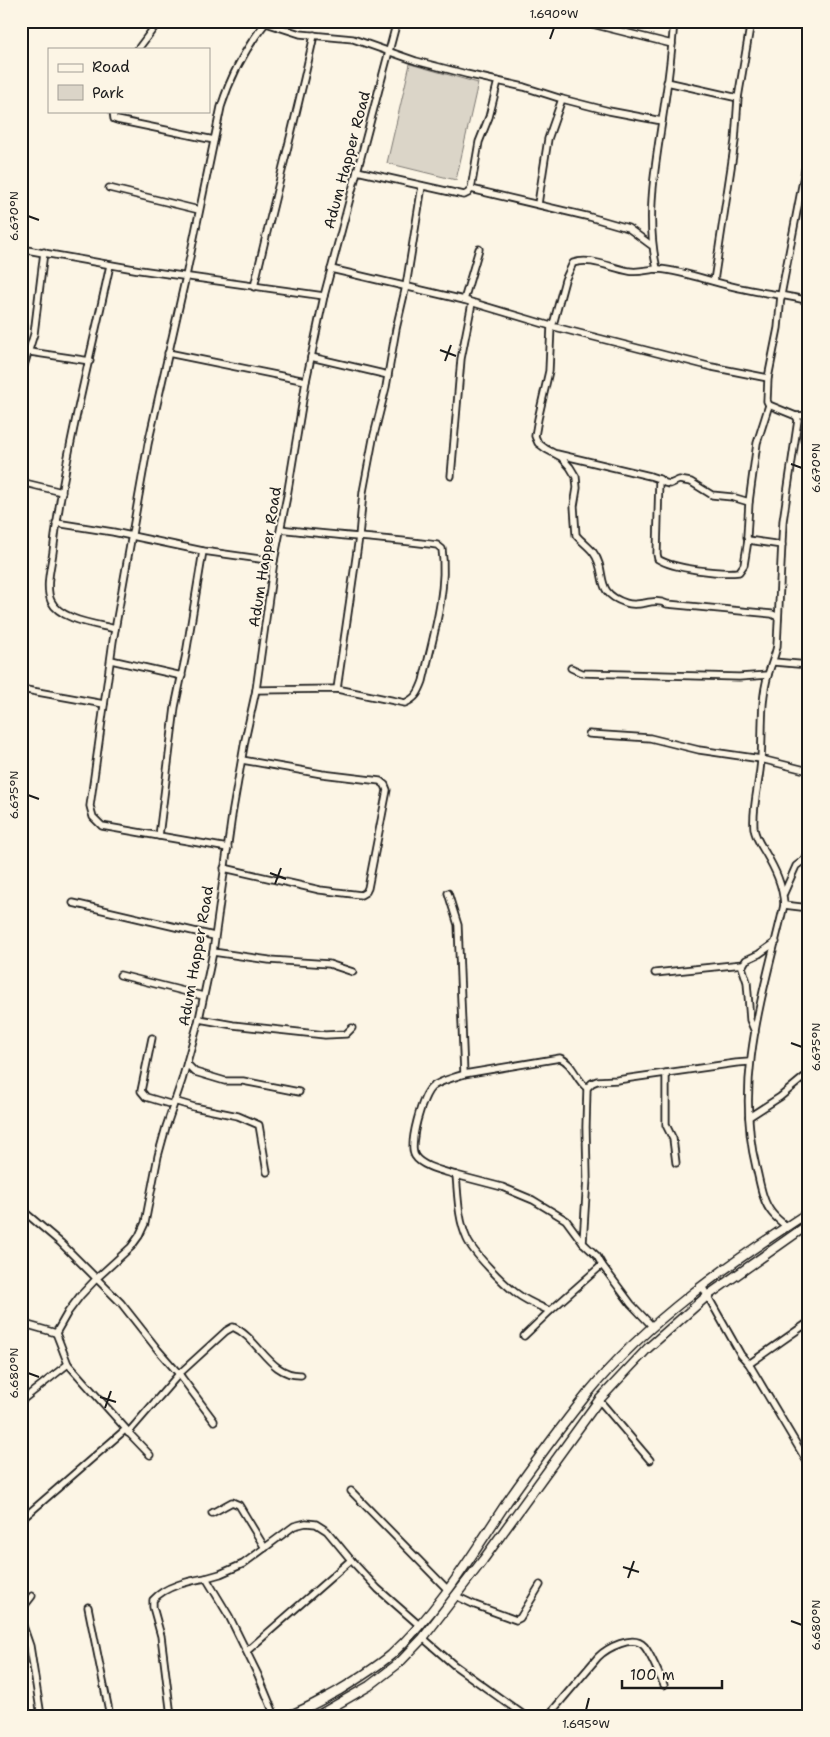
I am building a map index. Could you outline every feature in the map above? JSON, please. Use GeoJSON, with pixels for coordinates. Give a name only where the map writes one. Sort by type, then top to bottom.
{"type":"FeatureCollection","features":[{"type":"Feature","properties":{"kind":"street"},"geometry":{"type":"LineString","coordinates":[[139,48],[159,21]]}},
{"type":"Feature","properties":{"kind":"street","name":"Adum Happer Road"},"geometry":{"type":"LineString","coordinates":[[56,1333],[68,1312],[97,1278],[131,1247],[142,1230],[158,1156],[199,1019],[213,952],[224,868],[245,740],[256,690],[274,561],[282,529],[306,381],[324,296],[397,21]]}},
{"type":"Feature","properties":{"kind":"street"},"geometry":{"type":"LineString","coordinates":[[580,21],[672,44]]}},
{"type":"Feature","properties":{"kind":"street"},"geometry":{"type":"LineString","coordinates":[[657,269],[652,244],[652,186],[674,21]]}},
{"type":"Feature","properties":{"kind":"street"},"geometry":{"type":"LineString","coordinates":[[714,281],[733,151],[738,98],[751,21]]}},
{"type":"Feature","properties":{"kind":"street"},"geometry":{"type":"LineString","coordinates":[[228,848],[102,826],[93,817],[90,806],[115,629],[156,404],[186,276],[226,88],[246,49],[266,22],[300,34],[353,40],[466,74],[609,111],[662,120]]}},
{"type":"Feature","properties":{"kind":"street"},"geometry":{"type":"LineString","coordinates":[[254,287],[314,35]]}},
{"type":"Feature","properties":{"kind":"street"},"geometry":{"type":"LineString","coordinates":[[357,171],[464,195],[468,193],[471,189],[480,142],[498,82]]}},
{"type":"Feature","properties":{"kind":"street"},"geometry":{"type":"LineString","coordinates":[[667,82],[738,98]]}},
{"type":"Feature","properties":{"kind":"street"},"geometry":{"type":"LineString","coordinates":[[538,204],[548,139],[562,99]]}},
{"type":"Feature","properties":{"kind":"street"},"geometry":{"type":"LineString","coordinates":[[113,112],[114,118],[117,120],[214,140]]}},
{"type":"Feature","properties":{"kind":"street"},"geometry":{"type":"LineString","coordinates":[[659,479],[656,554],[658,559],[671,565],[691,569],[739,572],[744,565],[748,540],[749,502],[757,443],[769,405],[767,401],[768,378],[778,328],[781,296],[809,150]]}},
{"type":"Feature","properties":{"kind":"street"},"geometry":{"type":"LineString","coordinates":[[337,689],[359,537],[361,502],[370,450],[386,387],[406,286],[422,186]]}},
{"type":"Feature","properties":{"kind":"street"},"geometry":{"type":"LineString","coordinates":[[109,188],[199,210]]}},
{"type":"Feature","properties":{"kind":"street"},"geometry":{"type":"LineString","coordinates":[[471,189],[538,204],[628,228],[652,244]]}},
{"type":"Feature","properties":{"kind":"street"},"geometry":{"type":"LineString","coordinates":[[21,249],[110,265],[324,296]]}},
{"type":"Feature","properties":{"kind":"street"},"geometry":{"type":"LineString","coordinates":[[464,300],[479,249]]}},
{"type":"Feature","properties":{"kind":"street"},"geometry":{"type":"LineString","coordinates":[[21,375],[30,352],[37,316],[44,252]]}},
{"type":"Feature","properties":{"kind":"street"},"geometry":{"type":"LineString","coordinates":[[749,502],[732,497],[712,495],[690,482],[679,480],[670,484],[665,483],[659,479],[554,453],[538,443],[535,436],[549,371],[551,326],[565,280],[573,263],[583,260],[636,272],[657,269],[688,274],[743,289],[809,301]]}},
{"type":"Feature","properties":{"kind":"street"},"geometry":{"type":"LineString","coordinates":[[110,265],[56,523],[49,585],[50,600],[57,610],[66,616],[115,629]]}},
{"type":"Feature","properties":{"kind":"street"},"geometry":{"type":"LineString","coordinates":[[331,269],[464,300],[551,326],[712,367],[768,378]]}},
{"type":"Feature","properties":{"kind":"street"},"geometry":{"type":"LineString","coordinates":[[451,476],[461,359],[472,303]]}},
{"type":"Feature","properties":{"kind":"street"},"geometry":{"type":"LineString","coordinates":[[30,352],[90,361]]}},
{"type":"Feature","properties":{"kind":"street"},"geometry":{"type":"LineString","coordinates":[[168,353],[306,381]]}},
{"type":"Feature","properties":{"kind":"street"},"geometry":{"type":"LineString","coordinates":[[311,357],[388,375]]}},
{"type":"Feature","properties":{"kind":"street"},"geometry":{"type":"LineString","coordinates":[[769,405],[796,416],[809,415]]}},
{"type":"Feature","properties":{"kind":"street"},"geometry":{"type":"LineString","coordinates":[[784,895],[778,875],[757,839],[754,827],[755,800],[761,759],[763,712],[768,675],[774,662],[777,646],[783,521],[798,424],[796,416]]}},
{"type":"Feature","properties":{"kind":"street"},"geometry":{"type":"LineString","coordinates":[[554,453],[570,467],[576,477],[577,488],[574,506],[576,535],[592,551],[600,567],[604,590],[610,596],[634,605],[657,600],[667,604],[772,614],[778,617]]}},
{"type":"Feature","properties":{"kind":"street"},"geometry":{"type":"LineString","coordinates":[[21,482],[62,492]]}},
{"type":"Feature","properties":{"kind":"street"},"geometry":{"type":"LineString","coordinates":[[56,523],[203,551],[274,561]]}},
{"type":"Feature","properties":{"kind":"street"},"geometry":{"type":"LineString","coordinates":[[256,690],[337,689],[405,703],[412,700],[418,694],[430,652],[442,583],[444,562],[442,549],[437,545],[282,529]]}},
{"type":"Feature","properties":{"kind":"street"},"geometry":{"type":"LineString","coordinates":[[748,540],[782,545]]}},
{"type":"Feature","properties":{"kind":"street"},"geometry":{"type":"LineString","coordinates":[[160,836],[172,728],[203,551]]}},
{"type":"Feature","properties":{"kind":"street"},"geometry":{"type":"LineString","coordinates":[[111,660],[182,676]]}},
{"type":"Feature","properties":{"kind":"street"},"geometry":{"type":"LineString","coordinates":[[774,662],[809,665]]}},
{"type":"Feature","properties":{"kind":"street"},"geometry":{"type":"LineString","coordinates":[[571,668],[582,673],[739,677],[768,675]]}},
{"type":"Feature","properties":{"kind":"street"},"geometry":{"type":"LineString","coordinates":[[21,689],[104,704]]}},
{"type":"Feature","properties":{"kind":"street"},"geometry":{"type":"LineString","coordinates":[[588,734],[650,738],[699,750],[761,759],[809,771]]}},
{"type":"Feature","properties":{"kind":"street"},"geometry":{"type":"LineString","coordinates":[[224,868],[320,890],[361,895],[368,888],[387,790],[380,781],[322,774],[242,760]]}},
{"type":"Feature","properties":{"kind":"street"},"geometry":{"type":"LineString","coordinates":[[786,1226],[772,1213],[766,1204],[753,1152],[749,1117],[749,1062],[767,974],[784,905],[786,885],[796,866],[809,856]]}},
{"type":"Feature","properties":{"kind":"street"},"geometry":{"type":"LineString","coordinates":[[448,894],[458,926],[464,1074]]}},
{"type":"Feature","properties":{"kind":"street"},"geometry":{"type":"LineString","coordinates":[[73,903],[214,936]]}},
{"type":"Feature","properties":{"kind":"street"},"geometry":{"type":"LineString","coordinates":[[784,905],[809,908]]}},
{"type":"Feature","properties":{"kind":"street"},"geometry":{"type":"LineString","coordinates":[[755,1033],[750,1020],[747,982],[743,972],[743,964],[746,960],[759,954],[776,942]]}},
{"type":"Feature","properties":{"kind":"street"},"geometry":{"type":"LineString","coordinates":[[213,952],[269,960],[329,964],[353,972]]}},
{"type":"Feature","properties":{"kind":"street"},"geometry":{"type":"LineString","coordinates":[[655,973],[743,964]]}},
{"type":"Feature","properties":{"kind":"street"},"geometry":{"type":"LineString","coordinates":[[120,975],[203,996]]}},
{"type":"Feature","properties":{"kind":"street"},"geometry":{"type":"LineString","coordinates":[[199,1019],[234,1025],[325,1035],[346,1034],[352,1028]]}},
{"type":"Feature","properties":{"kind":"street"},"geometry":{"type":"LineString","coordinates":[[152,1038],[141,1091],[146,1097],[238,1116],[259,1125],[267,1172]]}},
{"type":"Feature","properties":{"kind":"street"},"geometry":{"type":"LineString","coordinates":[[587,1088],[581,1084],[569,1064],[560,1058],[464,1074],[445,1080],[431,1087],[419,1115],[413,1151],[415,1156],[422,1162],[456,1175],[502,1186],[533,1200],[566,1220],[584,1243],[598,1256],[602,1265],[631,1304],[653,1327]]}},
{"type":"Feature","properties":{"kind":"street"},"geometry":{"type":"LineString","coordinates":[[584,1243],[587,1178],[587,1088],[597,1081],[749,1062]]}},
{"type":"Feature","properties":{"kind":"street"},"geometry":{"type":"LineString","coordinates":[[187,1064],[195,1072],[225,1081],[239,1080],[299,1092]]}},
{"type":"Feature","properties":{"kind":"street"},"geometry":{"type":"LineString","coordinates":[[666,1073],[666,1125],[673,1139],[676,1163]]}},
{"type":"Feature","properties":{"kind":"street"},"geometry":{"type":"LineString","coordinates":[[749,1117],[780,1097],[809,1073]]}},
{"type":"Feature","properties":{"kind":"street"},"geometry":{"type":"LineString","coordinates":[[456,1175],[460,1212],[468,1240],[478,1254],[516,1293],[550,1310]]}},
{"type":"Feature","properties":{"kind":"street"},"geometry":{"type":"LineString","coordinates":[[21,1209],[61,1243],[122,1303],[214,1421]]}},
{"type":"Feature","properties":{"kind":"street"},"geometry":{"type":"LineString","coordinates":[[287,1716],[316,1703],[363,1676],[391,1654],[419,1625],[448,1590],[525,1477],[589,1392],[653,1327],[702,1286],[786,1226],[809,1212]]}},
{"type":"Feature","properties":{"kind":"street"},"geometry":{"type":"LineString","coordinates":[[316,1716],[369,1686],[399,1663],[423,1638],[456,1596],[599,1400],[648,1348],[708,1296],[809,1224]]}},
{"type":"Feature","properties":{"kind":"street"},"geometry":{"type":"LineString","coordinates":[[524,1336],[550,1310],[602,1265]]}},
{"type":"Feature","properties":{"kind":"street"},"geometry":{"type":"LineString","coordinates":[[702,1286],[740,1355],[749,1364],[809,1465]]}},
{"type":"Feature","properties":{"kind":"street"},"geometry":{"type":"LineString","coordinates":[[749,1364],[809,1322]]}},
{"type":"Feature","properties":{"kind":"street"},"geometry":{"type":"LineString","coordinates":[[21,1323],[56,1333],[68,1364],[150,1455]]}},
{"type":"Feature","properties":{"kind":"street"},"geometry":{"type":"LineString","coordinates":[[21,1520],[127,1431],[179,1374],[226,1330],[233,1327],[241,1332],[279,1369],[288,1374],[301,1375]]}},
{"type":"Feature","properties":{"kind":"street"},"geometry":{"type":"LineString","coordinates":[[21,1401],[68,1364]]}},
{"type":"Feature","properties":{"kind":"street"},"geometry":{"type":"LineString","coordinates":[[599,1400],[650,1460]]}},
{"type":"Feature","properties":{"kind":"street"},"geometry":{"type":"LineString","coordinates":[[525,1477],[536,1485]]}},
{"type":"Feature","properties":{"kind":"street"},"geometry":{"type":"LineString","coordinates":[[351,1491],[448,1590]]}},
{"type":"Feature","properties":{"kind":"street"},"geometry":{"type":"LineString","coordinates":[[212,1513],[232,1502],[240,1505],[266,1548]]}},
{"type":"Feature","properties":{"kind":"street"},"geometry":{"type":"LineString","coordinates":[[171,1716],[161,1636],[153,1600],[158,1594],[191,1580],[220,1574],[243,1564],[294,1526],[306,1523],[316,1524],[327,1531],[350,1560],[378,1589],[419,1625]]}},
{"type":"Feature","properties":{"kind":"street"},"geometry":{"type":"LineString","coordinates":[[247,1651],[350,1560]]}},
{"type":"Feature","properties":{"kind":"street"},"geometry":{"type":"LineString","coordinates":[[206,1578],[247,1651],[275,1716]]}},
{"type":"Feature","properties":{"kind":"street"},"geometry":{"type":"LineString","coordinates":[[456,1596],[516,1620],[520,1618],[540,1585]]}},
{"type":"Feature","properties":{"kind":"street"},"geometry":{"type":"LineString","coordinates":[[32,1596],[25,1605],[21,1620],[30,1646],[41,1716]]}},
{"type":"Feature","properties":{"kind":"street"},"geometry":{"type":"LineString","coordinates":[[88,1607],[110,1716]]}},
{"type":"Feature","properties":{"kind":"street"},"geometry":{"type":"LineString","coordinates":[[423,1638],[454,1665],[525,1716]]}},
{"type":"Feature","properties":{"kind":"street"},"geometry":{"type":"LineString","coordinates":[[548,1716],[598,1657],[605,1650],[619,1644],[635,1642],[644,1646],[664,1685]]}},
{"type":"Feature","properties":{"kind":"green space"},"geometry":{"type":"Polygon","coordinates":[[[410,64],[478,83],[456,180],[387,163],[410,64]]]}}]}
